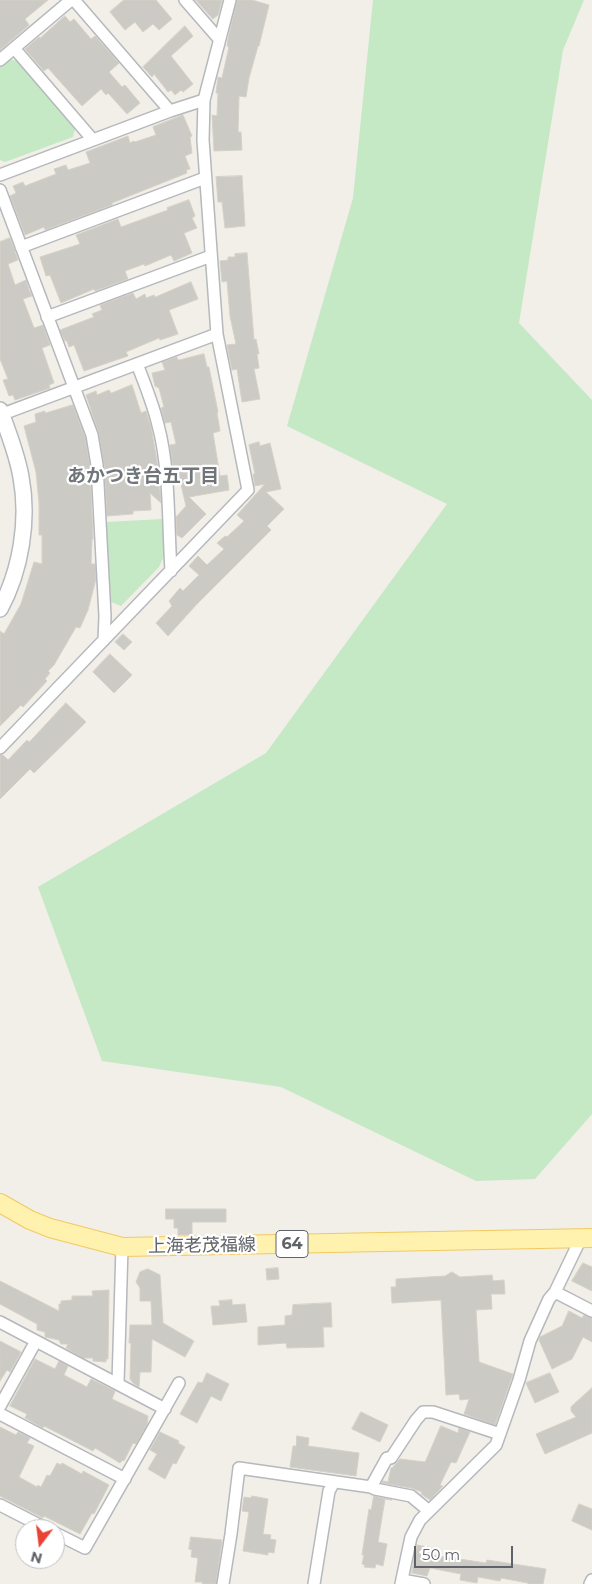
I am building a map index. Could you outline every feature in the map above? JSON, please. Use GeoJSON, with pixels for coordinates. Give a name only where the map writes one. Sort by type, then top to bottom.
{"type":"FeatureCollection","features":[{"type":"Feature","properties":{"kind":"main road","name":"上海老茂福線"},"geometry":{"type":"LineString","coordinates":[[0,1203],[30,1220],[50,1228],[122,1247],[586,1238]]}},
{"type":"Feature","properties":{"kind":"street"},"geometry":{"type":"LineString","coordinates":[[0,60],[70,0]]}},
{"type":"Feature","properties":{"kind":"street"},"geometry":{"type":"LineString","coordinates":[[74,0],[170,110]]}},
{"type":"Feature","properties":{"kind":"street"},"geometry":{"type":"LineString","coordinates":[[185,0],[219,39]]}},
{"type":"Feature","properties":{"kind":"street"},"geometry":{"type":"LineString","coordinates":[[0,748],[248,490],[217,334],[203,140],[204,100],[230,0]]}},
{"type":"Feature","properties":{"kind":"street"},"geometry":{"type":"LineString","coordinates":[[14,48],[93,140]]}},
{"type":"Feature","properties":{"kind":"street"},"geometry":{"type":"LineString","coordinates":[[0,175],[170,110],[204,100]]}},
{"type":"Feature","properties":{"kind":"street"},"geometry":{"type":"LineString","coordinates":[[21,247],[205,178]]}},
{"type":"Feature","properties":{"kind":"street"},"geometry":{"type":"LineString","coordinates":[[0,190],[92,435],[98,465],[105,616],[104,640]]}},
{"type":"Feature","properties":{"kind":"street"},"geometry":{"type":"LineString","coordinates":[[47,317],[211,256]]}},
{"type":"Feature","properties":{"kind":"street"},"geometry":{"type":"LineString","coordinates":[[0,609],[15,571],[22,536],[24,509],[21,474],[0,413],[217,334]]}},
{"type":"Feature","properties":{"kind":"street"},"geometry":{"type":"LineString","coordinates":[[137,364],[149,395],[165,466],[171,570]]}},
{"type":"Feature","properties":{"kind":"street"},"geometry":{"type":"LineString","coordinates":[[424,1584],[401,1582],[411,1537],[420,1520],[428,1511],[494,1448],[519,1380],[530,1341],[549,1299],[586,1238]]}},
{"type":"Feature","properties":{"kind":"street"},"geometry":{"type":"LineString","coordinates":[[118,1383],[122,1247]]}},
{"type":"Feature","properties":{"kind":"street"},"geometry":{"type":"LineString","coordinates":[[555,1292],[592,1311]]}},
{"type":"Feature","properties":{"kind":"street"},"geometry":{"type":"LineString","coordinates":[[0,1322],[165,1409]]}},
{"type":"Feature","properties":{"kind":"street"},"geometry":{"type":"LineString","coordinates":[[0,1406],[36,1341]]}},
{"type":"Feature","properties":{"kind":"street"},"geometry":{"type":"LineString","coordinates":[[65,1538],[85,1548],[179,1383]]}},
{"type":"Feature","properties":{"kind":"street"},"geometry":{"type":"LineString","coordinates":[[371,1487],[382,1464],[387,1458],[391,1458],[423,1412],[433,1412],[500,1434]]}},
{"type":"Feature","properties":{"kind":"street"},"geometry":{"type":"LineString","coordinates":[[0,1414],[125,1479]]}},
{"type":"Feature","properties":{"kind":"street"},"geometry":{"type":"LineString","coordinates":[[223,1584],[239,1468],[371,1487],[411,1496],[428,1511]]}},
{"type":"Feature","properties":{"kind":"street"},"geometry":{"type":"LineString","coordinates":[[314,1584],[329,1491],[334,1482]]}},
{"type":"Feature","properties":{"kind":"street"},"geometry":{"type":"LineString","coordinates":[[0,1505],[27,1519]]}},
{"type":"Feature","properties":{"kind":"street"},"geometry":{"type":"LineString","coordinates":[[590,1584],[592,1580]]}},
{"type":"Feature","properties":{"kind":"green space"},"geometry":{"type":"Polygon","coordinates":[[[373,0],[584,0],[563,50],[519,323],[592,400],[592,1114],[535,1179],[476,1181],[281,1087],[102,1061],[38,887],[266,753],[447,504],[287,426],[353,198],[373,0]]]}},
{"type":"Feature","properties":{"kind":"green space"},"geometry":{"type":"Polygon","coordinates":[[[8,59],[19,61],[75,129],[73,137],[5,162],[0,160],[0,66],[8,59]]]}},
{"type":"Feature","properties":{"kind":"green space"},"geometry":{"type":"Polygon","coordinates":[[[163,519],[165,554],[159,567],[121,606],[111,602],[106,522],[163,519]]]}},
{"type":"Feature","properties":{"kind":"building"},"geometry":{"type":"Polygon","coordinates":[[[0,0],[48,0],[25,19],[29,25],[0,50],[0,0]]]}},
{"type":"Feature","properties":{"kind":"building"},"geometry":{"type":"Polygon","coordinates":[[[124,0],[156,0],[172,19],[159,30],[153,24],[143,32],[135,22],[125,30],[110,12],[124,0]]]}},
{"type":"Feature","properties":{"kind":"building"},"geometry":{"type":"Polygon","coordinates":[[[196,0],[222,0],[218,15],[213,19],[196,0]]]}},
{"type":"Feature","properties":{"kind":"building"},"geometry":{"type":"Polygon","coordinates":[[[237,0],[252,0],[269,5],[249,78],[246,97],[239,96],[238,132],[241,132],[242,150],[214,151],[212,115],[217,116],[218,93],[216,93],[218,77],[222,78],[237,0]]]}},
{"type":"Feature","properties":{"kind":"building"},"geometry":{"type":"Polygon","coordinates":[[[65,16],[70,22],[74,19],[91,39],[95,36],[119,63],[109,72],[122,87],[125,85],[140,103],[127,114],[108,93],[106,95],[101,89],[82,106],[48,68],[44,71],[25,49],[65,16]]]}},
{"type":"Feature","properties":{"kind":"building"},"geometry":{"type":"Polygon","coordinates":[[[185,26],[193,36],[171,56],[193,84],[183,92],[181,90],[175,95],[171,90],[168,92],[154,74],[152,77],[143,67],[185,26]]]}},
{"type":"Feature","properties":{"kind":"building"},"geometry":{"type":"Polygon","coordinates":[[[183,115],[192,136],[190,137],[192,153],[185,156],[190,169],[186,170],[187,173],[112,203],[112,205],[45,230],[44,227],[25,235],[10,196],[16,193],[13,186],[23,182],[25,186],[56,174],[54,169],[66,165],[68,170],[90,163],[86,152],[128,136],[130,143],[156,135],[153,127],[183,115]]]}},
{"type":"Feature","properties":{"kind":"building"},"geometry":{"type":"Polygon","coordinates":[[[242,176],[245,226],[225,228],[222,202],[218,202],[216,177],[242,176]]]}},
{"type":"Feature","properties":{"kind":"building"},"geometry":{"type":"Polygon","coordinates":[[[189,200],[195,216],[192,218],[197,228],[184,233],[192,253],[174,261],[171,255],[145,266],[144,264],[125,271],[128,279],[95,291],[94,289],[61,303],[50,275],[46,276],[40,257],[80,244],[76,235],[118,219],[121,227],[168,210],[167,208],[189,200]]]}},
{"type":"Feature","properties":{"kind":"building"},"geometry":{"type":"Polygon","coordinates":[[[10,238],[18,260],[8,264],[15,285],[26,280],[32,296],[23,299],[34,328],[43,325],[50,345],[42,348],[54,383],[49,385],[50,388],[15,400],[13,395],[9,396],[3,380],[8,379],[0,359],[0,242],[10,238]]]}},
{"type":"Feature","properties":{"kind":"building"},"geometry":{"type":"Polygon","coordinates":[[[247,253],[254,340],[256,339],[259,354],[257,354],[259,368],[254,369],[260,399],[242,402],[237,369],[232,370],[227,345],[236,344],[230,316],[227,281],[222,282],[220,261],[228,260],[228,257],[235,257],[235,254],[247,253]]]}},
{"type":"Feature","properties":{"kind":"building"},"geometry":{"type":"Polygon","coordinates":[[[191,282],[198,299],[169,310],[178,334],[160,340],[159,338],[126,352],[128,356],[84,371],[74,345],[69,347],[60,330],[94,317],[92,314],[102,310],[100,305],[133,293],[136,299],[145,294],[146,298],[154,295],[155,297],[191,282]]]}},
{"type":"Feature","properties":{"kind":"building"},"geometry":{"type":"Polygon","coordinates":[[[204,354],[207,367],[209,367],[218,412],[220,431],[213,433],[220,476],[227,475],[229,490],[189,497],[206,514],[182,538],[177,535],[176,517],[186,506],[179,476],[174,477],[170,445],[176,444],[171,422],[165,423],[161,408],[164,407],[159,388],[155,386],[152,373],[165,370],[162,362],[177,357],[178,360],[204,354]]]}},
{"type":"Feature","properties":{"kind":"building"},"geometry":{"type":"Polygon","coordinates":[[[132,385],[141,413],[146,411],[151,427],[157,461],[161,503],[150,493],[151,510],[133,511],[133,514],[107,516],[104,465],[99,434],[86,395],[96,391],[97,395],[109,390],[111,393],[132,385]]]}},
{"type":"Feature","properties":{"kind":"building"},"geometry":{"type":"Polygon","coordinates":[[[73,405],[85,437],[90,466],[93,539],[91,564],[95,564],[96,579],[88,610],[80,628],[76,627],[54,665],[48,671],[50,673],[45,679],[47,681],[23,707],[21,705],[0,726],[0,631],[4,634],[21,604],[34,562],[42,564],[42,535],[39,535],[39,503],[36,472],[24,426],[36,422],[35,414],[73,405]]]}},
{"type":"Feature","properties":{"kind":"building"},"geometry":{"type":"Polygon","coordinates":[[[259,442],[260,446],[270,443],[281,489],[266,492],[284,509],[267,526],[271,530],[197,604],[168,636],[156,623],[172,606],[169,601],[180,588],[183,591],[199,575],[189,566],[198,556],[207,565],[224,549],[217,543],[225,536],[227,537],[244,521],[237,515],[265,484],[255,486],[253,474],[255,474],[249,445],[259,442]]]}},
{"type":"Feature","properties":{"kind":"building"},"geometry":{"type":"Polygon","coordinates":[[[123,634],[132,642],[124,650],[115,642],[123,634]]]}},
{"type":"Feature","properties":{"kind":"building"},"geometry":{"type":"Polygon","coordinates":[[[110,654],[132,675],[114,693],[93,672],[110,654]]]}},
{"type":"Feature","properties":{"kind":"building"},"geometry":{"type":"Polygon","coordinates":[[[66,703],[86,722],[34,773],[30,769],[0,799],[0,755],[3,755],[8,760],[27,740],[29,742],[66,703]]]}},
{"type":"Feature","properties":{"kind":"building"},"geometry":{"type":"Polygon","coordinates":[[[166,1209],[226,1209],[226,1222],[192,1222],[192,1235],[178,1235],[178,1228],[174,1228],[174,1219],[166,1219],[166,1209]]]}},
{"type":"Feature","properties":{"kind":"building"},"geometry":{"type":"Polygon","coordinates":[[[583,1263],[592,1267],[592,1291],[572,1281],[583,1263]]]}},
{"type":"Feature","properties":{"kind":"building"},"geometry":{"type":"Polygon","coordinates":[[[278,1268],[279,1279],[267,1280],[266,1269],[278,1268]]]}},
{"type":"Feature","properties":{"kind":"building"},"geometry":{"type":"Polygon","coordinates":[[[148,1269],[160,1275],[163,1323],[194,1341],[185,1357],[152,1339],[151,1372],[140,1372],[139,1387],[130,1379],[130,1325],[152,1325],[151,1301],[140,1301],[140,1288],[136,1282],[140,1272],[148,1269]]]}},
{"type":"Feature","properties":{"kind":"building"},"geometry":{"type":"Polygon","coordinates":[[[452,1272],[460,1277],[492,1275],[493,1281],[504,1280],[505,1294],[491,1294],[492,1309],[476,1310],[479,1362],[513,1374],[495,1425],[464,1414],[469,1399],[460,1400],[459,1394],[446,1395],[441,1300],[392,1303],[391,1287],[396,1287],[396,1279],[445,1276],[452,1272]]]}},
{"type":"Feature","properties":{"kind":"building"},"geometry":{"type":"Polygon","coordinates":[[[0,1281],[59,1311],[61,1301],[72,1300],[72,1296],[93,1296],[92,1291],[109,1290],[108,1359],[106,1359],[106,1362],[93,1361],[93,1358],[83,1358],[66,1348],[68,1344],[61,1344],[59,1340],[45,1337],[45,1332],[37,1330],[37,1324],[0,1304],[0,1281]]]}},
{"type":"Feature","properties":{"kind":"building"},"geometry":{"type":"Polygon","coordinates":[[[232,1300],[232,1305],[245,1304],[247,1322],[213,1325],[211,1306],[220,1306],[219,1301],[232,1300]]]}},
{"type":"Feature","properties":{"kind":"building"},"geometry":{"type":"Polygon","coordinates":[[[331,1303],[332,1327],[323,1327],[324,1347],[287,1348],[286,1343],[258,1345],[258,1327],[285,1325],[285,1316],[292,1315],[293,1305],[331,1303]]]}},
{"type":"Feature","properties":{"kind":"building"},"geometry":{"type":"Polygon","coordinates":[[[569,1311],[582,1318],[584,1315],[592,1318],[592,1342],[583,1337],[572,1359],[552,1369],[539,1340],[540,1337],[562,1326],[569,1311]]]}},
{"type":"Feature","properties":{"kind":"building"},"geometry":{"type":"Polygon","coordinates":[[[0,1341],[21,1352],[10,1372],[7,1370],[0,1381],[0,1341]]]}},
{"type":"Feature","properties":{"kind":"building"},"geometry":{"type":"Polygon","coordinates":[[[35,1359],[55,1369],[59,1361],[68,1366],[64,1375],[87,1387],[91,1379],[115,1391],[112,1399],[148,1416],[147,1425],[136,1444],[133,1443],[124,1461],[120,1463],[95,1448],[93,1451],[44,1426],[43,1428],[25,1418],[27,1414],[10,1406],[35,1359]]]}},
{"type":"Feature","properties":{"kind":"building"},"geometry":{"type":"Polygon","coordinates":[[[207,1373],[229,1384],[221,1401],[211,1396],[197,1423],[180,1414],[198,1382],[202,1383],[207,1373]]]}},
{"type":"Feature","properties":{"kind":"building"},"geometry":{"type":"Polygon","coordinates":[[[550,1373],[559,1392],[535,1403],[526,1383],[550,1373]]]}},
{"type":"Feature","properties":{"kind":"building"},"geometry":{"type":"Polygon","coordinates":[[[592,1388],[592,1433],[545,1454],[536,1434],[576,1417],[571,1411],[571,1407],[592,1388]]]}},
{"type":"Feature","properties":{"kind":"building"},"geometry":{"type":"Polygon","coordinates":[[[361,1412],[388,1425],[380,1442],[352,1429],[361,1412]]]}},
{"type":"Feature","properties":{"kind":"building"},"geometry":{"type":"Polygon","coordinates":[[[441,1426],[458,1433],[459,1428],[470,1432],[456,1463],[451,1462],[440,1485],[443,1486],[430,1500],[421,1494],[422,1492],[411,1488],[382,1483],[383,1481],[388,1482],[391,1468],[400,1459],[425,1462],[441,1426]]]}},
{"type":"Feature","properties":{"kind":"building"},"geometry":{"type":"Polygon","coordinates":[[[0,1427],[16,1435],[18,1432],[30,1438],[27,1443],[34,1446],[19,1477],[37,1487],[38,1485],[41,1487],[47,1475],[50,1476],[57,1463],[61,1465],[62,1463],[82,1474],[83,1471],[109,1485],[94,1514],[92,1513],[80,1534],[65,1526],[65,1519],[50,1519],[44,1516],[43,1518],[0,1496],[0,1427]]]}},
{"type":"Feature","properties":{"kind":"building"},"geometry":{"type":"Polygon","coordinates":[[[160,1432],[179,1441],[178,1443],[185,1447],[176,1464],[173,1463],[165,1479],[148,1469],[157,1454],[150,1450],[160,1432]]]}},
{"type":"Feature","properties":{"kind":"building"},"geometry":{"type":"Polygon","coordinates":[[[297,1436],[309,1438],[308,1446],[359,1453],[356,1476],[290,1467],[293,1446],[296,1446],[297,1436]]]}},
{"type":"Feature","properties":{"kind":"building"},"geometry":{"type":"Polygon","coordinates":[[[252,1496],[268,1499],[263,1534],[271,1535],[270,1539],[276,1540],[274,1553],[268,1552],[268,1555],[243,1551],[249,1512],[242,1511],[244,1497],[251,1498],[252,1496]]]}},
{"type":"Feature","properties":{"kind":"building"},"geometry":{"type":"Polygon","coordinates":[[[374,1496],[392,1500],[385,1499],[378,1542],[387,1544],[383,1566],[376,1564],[375,1568],[364,1567],[365,1565],[362,1564],[369,1509],[371,1510],[374,1496]]]}},
{"type":"Feature","properties":{"kind":"building"},"geometry":{"type":"Polygon","coordinates":[[[579,1504],[592,1509],[592,1530],[572,1521],[579,1504]]]}},
{"type":"Feature","properties":{"kind":"building"},"geometry":{"type":"Polygon","coordinates":[[[191,1537],[222,1540],[216,1584],[195,1582],[198,1558],[191,1557],[192,1550],[189,1549],[191,1537]]]}},
{"type":"Feature","properties":{"kind":"building"},"geometry":{"type":"Polygon","coordinates":[[[417,1545],[433,1548],[432,1555],[486,1563],[487,1560],[546,1569],[543,1584],[528,1584],[501,1578],[500,1581],[478,1577],[477,1583],[460,1580],[461,1574],[430,1568],[427,1576],[412,1573],[417,1545]]]}},
{"type":"Feature","properties":{"kind":"district","name":"あかつき台五丁目"},"geometry":{"type":"Point","coordinates":[143,476]}}]}
